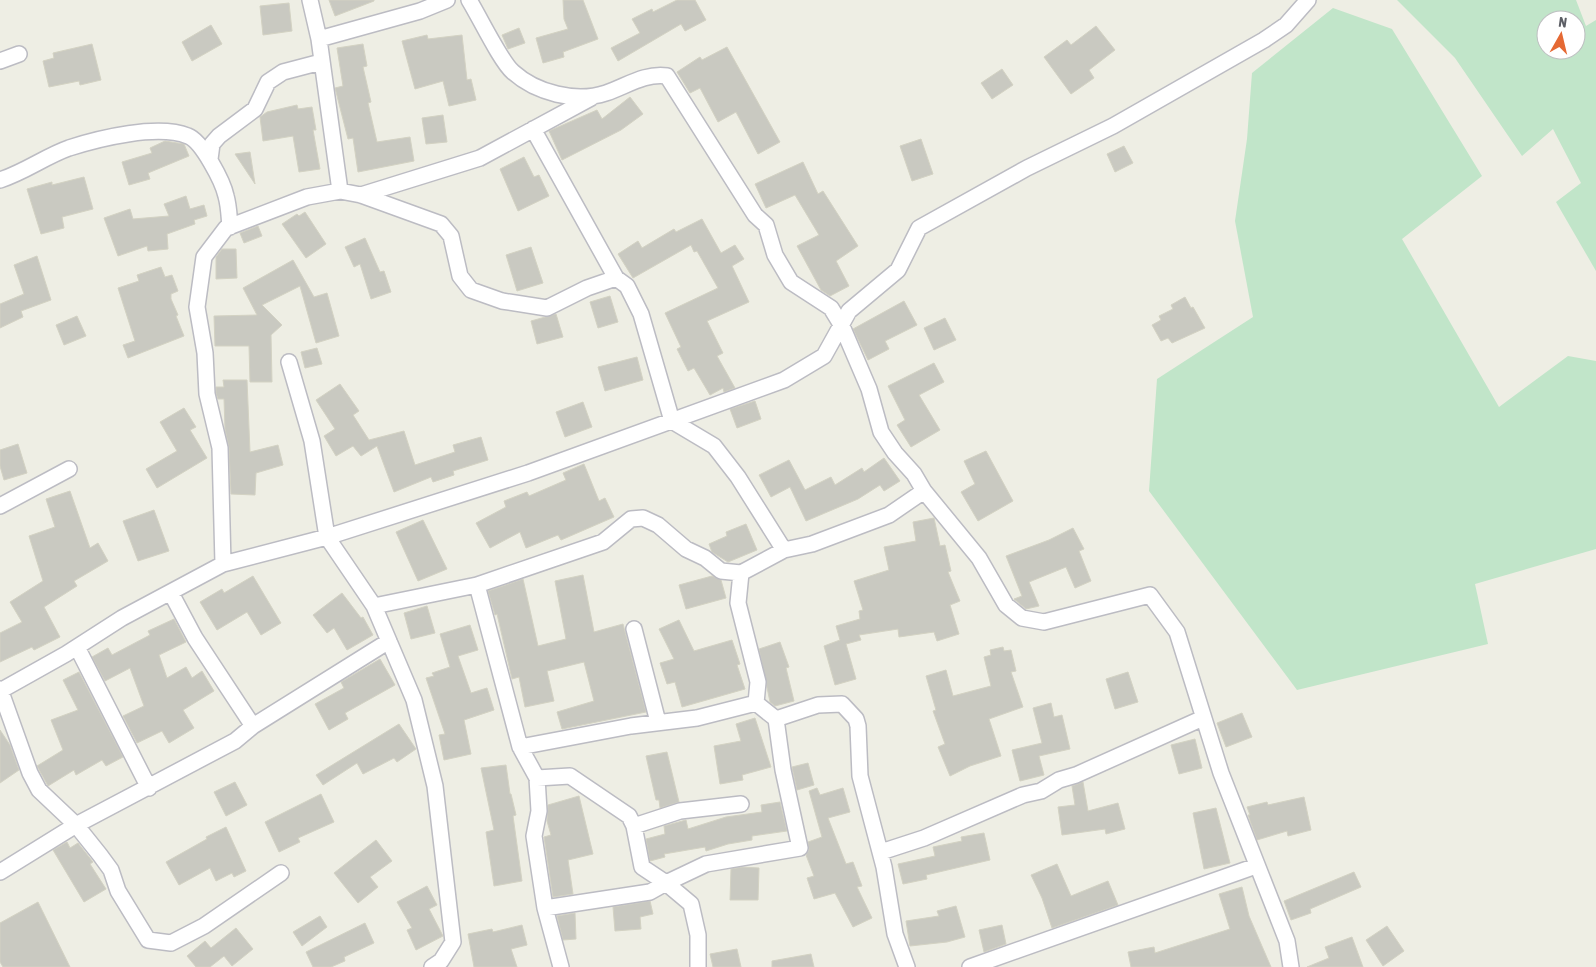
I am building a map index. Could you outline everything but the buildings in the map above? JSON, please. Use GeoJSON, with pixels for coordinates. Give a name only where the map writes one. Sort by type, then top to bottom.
{"type":"FeatureCollection","features":[{"type":"Feature","properties":{"kind":"street"},"geometry":{"type":"LineString","coordinates":[[310,0],[319,39],[340,191]]}},
{"type":"Feature","properties":{"kind":"street"},"geometry":{"type":"LineString","coordinates":[[319,39],[420,11],[447,0]]}},
{"type":"Feature","properties":{"kind":"street"},"geometry":{"type":"LineString","coordinates":[[469,0],[511,71],[541,89],[565,96],[593,97]]}},
{"type":"Feature","properties":{"kind":"street"},"geometry":{"type":"LineString","coordinates":[[281,874],[204,926],[171,942],[148,940],[118,891],[111,870],[76,826],[39,790],[0,690],[77,647],[122,618],[223,564],[327,537],[528,473],[784,380],[824,356],[849,311],[898,270],[919,228],[1027,168],[1113,126],[1264,40],[1286,25],[1308,0]]}},
{"type":"Feature","properties":{"kind":"street"},"geometry":{"type":"LineString","coordinates":[[0,61],[19,54]]}},
{"type":"Feature","properties":{"kind":"street"},"geometry":{"type":"LineString","coordinates":[[210,159],[212,144],[219,136],[255,109],[268,82],[283,72],[321,62]]}},
{"type":"Feature","properties":{"kind":"street"},"geometry":{"type":"LineString","coordinates":[[361,195],[480,158],[593,97],[642,77],[668,76],[755,215],[766,225],[775,255],[791,282],[831,308],[842,326],[869,389],[881,432],[895,453],[914,474],[924,491],[979,558],[1006,605],[1022,618],[1044,622],[1150,595],[1177,632],[1203,718],[1256,866],[1287,941],[1292,967]]}},
{"type":"Feature","properties":{"kind":"street"},"geometry":{"type":"LineString","coordinates":[[532,129],[616,278],[628,286],[641,314],[672,421],[714,446],[738,477],[784,550]]}},
{"type":"Feature","properties":{"kind":"street"},"geometry":{"type":"LineString","coordinates":[[0,180],[23,172],[68,149],[125,135],[162,130],[190,136],[210,159],[226,195],[230,226]]}},
{"type":"Feature","properties":{"kind":"street"},"geometry":{"type":"LineString","coordinates":[[223,564],[220,448],[207,394],[204,353],[197,306],[204,258],[226,228],[307,197],[340,191],[361,195],[441,224],[451,236],[460,276],[471,290],[502,301],[547,308],[587,288],[616,278]]}},
{"type":"Feature","properties":{"kind":"street"},"geometry":{"type":"LineString","coordinates":[[289,362],[312,441],[327,537],[374,606],[414,700],[435,786],[454,942],[442,962],[432,967]]}},
{"type":"Feature","properties":{"kind":"street"},"geometry":{"type":"LineString","coordinates":[[0,506],[69,469]]}},
{"type":"Feature","properties":{"kind":"street"},"geometry":{"type":"LineString","coordinates":[[374,606],[477,585],[602,542],[631,519],[643,518],[658,525],[686,548],[705,558],[721,571],[741,573],[784,550],[812,544],[889,515],[924,491]]}},
{"type":"Feature","properties":{"kind":"street"},"geometry":{"type":"LineString","coordinates":[[741,573],[738,603],[758,682],[756,704]]}},
{"type":"Feature","properties":{"kind":"street"},"geometry":{"type":"LineString","coordinates":[[477,585],[520,747],[537,778],[539,811],[534,836],[545,908],[561,967]]}},
{"type":"Feature","properties":{"kind":"street"},"geometry":{"type":"LineString","coordinates":[[171,593],[195,638],[252,726]]}},
{"type":"Feature","properties":{"kind":"street"},"geometry":{"type":"LineString","coordinates":[[634,629],[658,722]]}},
{"type":"Feature","properties":{"kind":"street"},"geometry":{"type":"LineString","coordinates":[[0,872],[76,826],[235,741],[252,726],[389,641]]}},
{"type":"Feature","properties":{"kind":"street"},"geometry":{"type":"LineString","coordinates":[[77,647],[149,788]]}},
{"type":"Feature","properties":{"kind":"street"},"geometry":{"type":"LineString","coordinates":[[545,908],[650,892],[706,864],[800,848],[783,770],[776,720],[756,704]]}},
{"type":"Feature","properties":{"kind":"street"},"geometry":{"type":"LineString","coordinates":[[520,747],[658,722],[697,718],[756,704]]}},
{"type":"Feature","properties":{"kind":"street"},"geometry":{"type":"LineString","coordinates":[[776,720],[818,705],[842,704],[856,719],[860,776],[881,852],[896,934],[907,967]]}},
{"type":"Feature","properties":{"kind":"street"},"geometry":{"type":"LineString","coordinates":[[881,852],[924,838],[1023,795],[1041,791],[1059,780],[1076,775],[1203,718]]}},
{"type":"Feature","properties":{"kind":"street"},"geometry":{"type":"LineString","coordinates":[[537,778],[570,776],[629,816],[634,826],[642,867],[691,904],[698,935],[698,967]]}},
{"type":"Feature","properties":{"kind":"street"},"geometry":{"type":"LineString","coordinates":[[634,826],[680,811],[741,804]]}},
{"type":"Feature","properties":{"kind":"street"},"geometry":{"type":"LineString","coordinates":[[970,967],[1256,866]]}},
{"type":"Feature","properties":{"kind":"green space"},"geometry":{"type":"Polygon","coordinates":[[[1397,0],[1576,0],[1580,10],[1536,10],[1536,60],[1586,60],[1586,26],[1596,20],[1596,271],[1556,202],[1581,183],[1553,129],[1522,156],[1455,58],[1397,0]]]}},
{"type":"Feature","properties":{"kind":"green space"},"geometry":{"type":"Polygon","coordinates":[[[1333,8],[1392,29],[1482,176],[1402,239],[1499,407],[1568,356],[1596,361],[1596,549],[1475,584],[1488,644],[1297,690],[1149,491],[1157,379],[1253,317],[1235,221],[1247,139],[1252,73],[1333,8]]]}}]}
